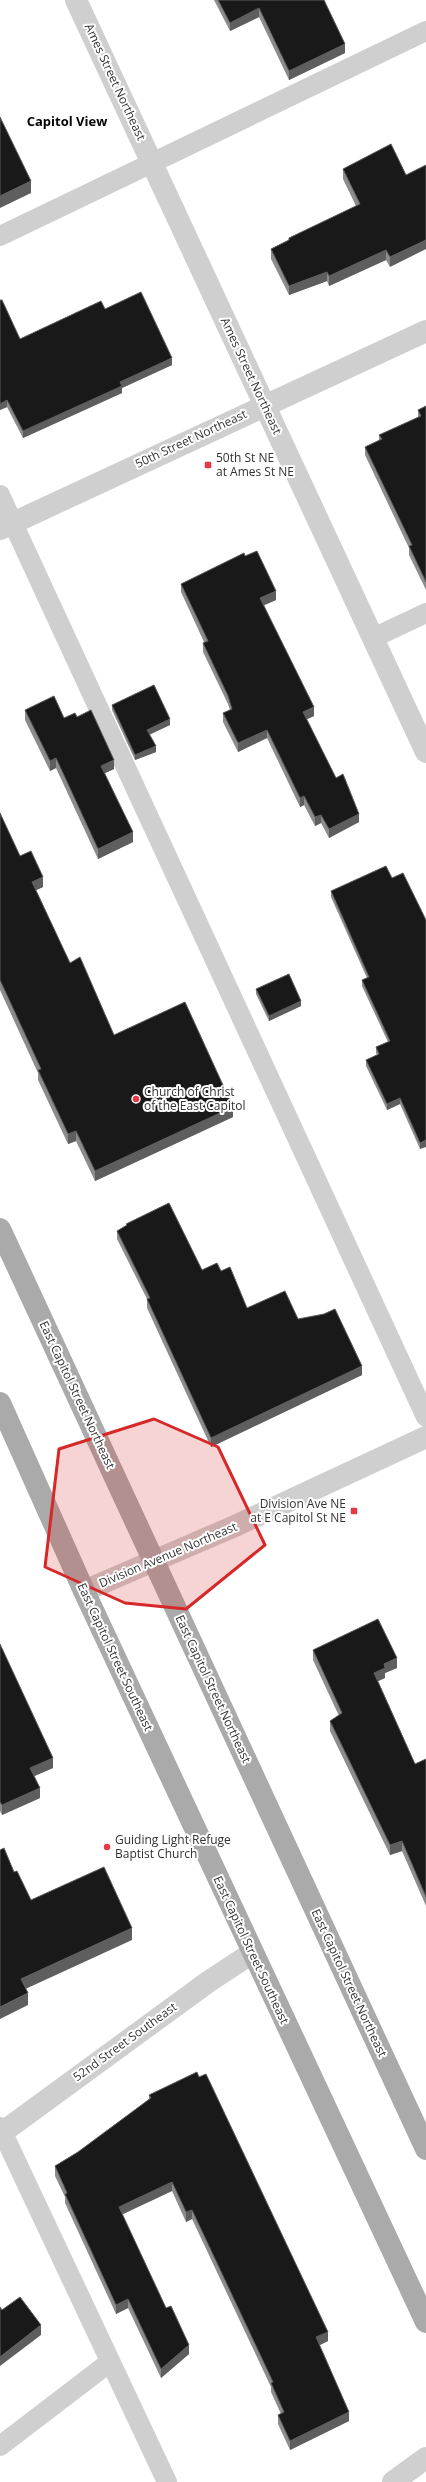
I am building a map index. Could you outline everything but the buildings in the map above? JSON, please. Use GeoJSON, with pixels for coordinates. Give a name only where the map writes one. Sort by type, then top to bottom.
{"type":"FeatureCollection","features":[{"type":"Feature","properties":{"kind":"main road","name":"East Capitol Street Northeast"},"geometry":{"type":"LineString","coordinates":[[0,1229],[426,2149]]}},
{"type":"Feature","properties":{"kind":"main road","name":"East Capitol Street Southeast"},"geometry":{"type":"LineString","coordinates":[[0,1403],[84,1591],[252,1953],[426,2322]]}},
{"type":"Feature","properties":{"kind":"street","name":"Ames Street Northeast"},"geometry":{"type":"LineString","coordinates":[[76,0],[426,752]]}},
{"type":"Feature","properties":{"kind":"street","name":"50th Street Northeast"},"geometry":{"type":"LineString","coordinates":[[6,526],[426,331]]}},
{"type":"Feature","properties":{"kind":"street","name":"Division Avenue Northeast"},"geometry":{"type":"LineString","coordinates":[[84,1591],[154,1562],[426,1437]]}},
{"type":"Feature","properties":{"kind":"street","name":"52nd Street Southeast"},"geometry":{"type":"LineString","coordinates":[[1,2131],[208,1982],[252,1953]]}},
{"type":"Feature","properties":{"kind":"street"},"geometry":{"type":"LineString","coordinates":[[393,2482],[426,2458]]}},
{"type":"Feature","properties":{"kind":"lane"},"geometry":{"type":"LineString","coordinates":[[0,236],[426,30]]}},
{"type":"Feature","properties":{"kind":"lane"},"geometry":{"type":"LineString","coordinates":[[0,495],[6,526],[426,1417]]}},
{"type":"Feature","properties":{"kind":"lane"},"geometry":{"type":"LineString","coordinates":[[373,638],[426,613]]}},
{"type":"Feature","properties":{"kind":"lane"},"geometry":{"type":"LineString","coordinates":[[1,2131],[167,2482]]}},
{"type":"Feature","properties":{"kind":"lane"},"geometry":{"type":"LineString","coordinates":[[0,2446],[110,2362]]}},
{"type":"Feature","properties":{"kind":"highlighted area"},"geometry":{"type":"Polygon","coordinates":[[[154,1419],[218,1447],[265,1545],[186,1609],[125,1603],[45,1567],[59,1449],[154,1419]]]}},
{"type":"Feature","properties":{"kind":"place","name":"50th St NE at Ames St NE"},"geometry":{"type":"Point","coordinates":[208,465]}},
{"type":"Feature","properties":{"kind":"place","name":"Church of Christ of the East Capitol"},"geometry":{"type":"Point","coordinates":[136,1099]}},
{"type":"Feature","properties":{"kind":"place","name":"Division Ave NE at E Capitol St NE"},"geometry":{"type":"Point","coordinates":[354,1511]}},
{"type":"Feature","properties":{"kind":"place","name":"Guiding Light Refuge Baptist Church"},"geometry":{"type":"Point","coordinates":[107,1847]}},
{"type":"Feature","properties":{"kind":"district","name":"Capitol View"},"geometry":{"type":"Point","coordinates":[67,121]}}]}
